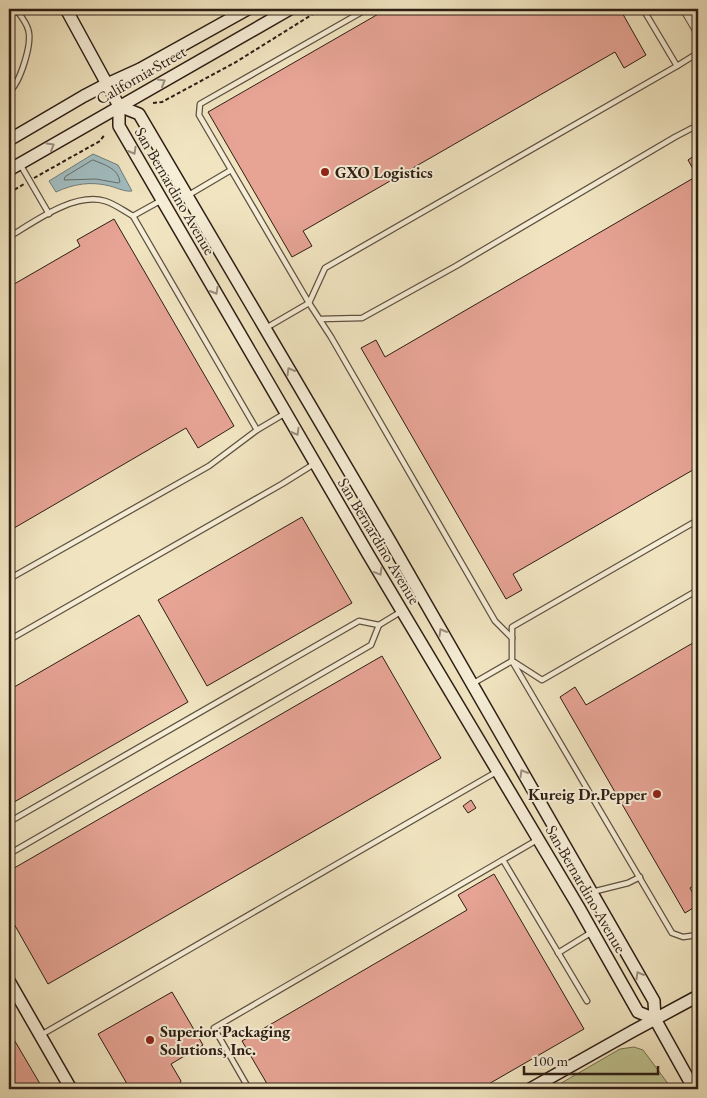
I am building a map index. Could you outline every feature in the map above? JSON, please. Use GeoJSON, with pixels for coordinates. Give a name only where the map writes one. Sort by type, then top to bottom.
{"type":"FeatureCollection","features":[{"type":"Feature","properties":{"kind":"main road"},"geometry":{"type":"LineString","coordinates":[[66,9],[119,106]]}},
{"type":"Feature","properties":{"kind":"main road","name":"California Street"},"geometry":{"type":"LineString","coordinates":[[9,140],[107,84],[148,65],[248,9]]}},
{"type":"Feature","properties":{"kind":"main road","name":"California Street"},"geometry":{"type":"LineString","coordinates":[[9,170],[290,9]]}},
{"type":"Feature","properties":{"kind":"main road","name":"San Bernardino Avenue"},"geometry":{"type":"LineString","coordinates":[[655,1020],[638,1012],[539,839],[285,413],[119,126],[119,106],[139,114],[265,328],[654,1001],[655,1020],[694,1089]]}},
{"type":"Feature","properties":{"kind":"main road"},"geometry":{"type":"LineString","coordinates":[[9,981],[71,1089]]}},
{"type":"Feature","properties":{"kind":"main road"},"geometry":{"type":"LineString","coordinates":[[530,1089],[698,996]]}},
{"type":"Feature","properties":{"kind":"street"},"geometry":{"type":"LineString","coordinates":[[685,9],[698,31]]}},
{"type":"Feature","properties":{"kind":"lane"},"geometry":{"type":"LineString","coordinates":[[9,92],[20,76],[29,41],[28,30],[16,9]]}},
{"type":"Feature","properties":{"kind":"lane"},"geometry":{"type":"LineString","coordinates":[[367,9],[200,104],[199,115],[321,320],[495,621],[512,638]]}},
{"type":"Feature","properties":{"kind":"lane"},"geometry":{"type":"LineString","coordinates":[[643,9],[676,66]]}},
{"type":"Feature","properties":{"kind":"lane"},"geometry":{"type":"LineString","coordinates":[[265,328],[310,303],[324,268],[698,52]]}},
{"type":"Feature","properties":{"kind":"lane"},"geometry":{"type":"LineString","coordinates":[[321,320],[362,318],[456,266],[698,125]]}},
{"type":"Feature","properties":{"kind":"lane"},"geometry":{"type":"LineString","coordinates":[[20,164],[49,214]]}},
{"type":"Feature","properties":{"kind":"lane"},"geometry":{"type":"LineString","coordinates":[[187,196],[232,170]]}},
{"type":"Feature","properties":{"kind":"lane"},"geometry":{"type":"LineString","coordinates":[[9,237],[60,207],[83,200],[105,201],[133,216],[257,430]]}},
{"type":"Feature","properties":{"kind":"lane"},"geometry":{"type":"LineString","coordinates":[[133,216],[162,200]]}},
{"type":"Feature","properties":{"kind":"lane"},"geometry":{"type":"LineString","coordinates":[[9,579],[209,466],[257,430],[285,413]]}},
{"type":"Feature","properties":{"kind":"lane"},"geometry":{"type":"LineString","coordinates":[[9,640],[282,484],[315,463]]}},
{"type":"Feature","properties":{"kind":"lane"},"geometry":{"type":"LineString","coordinates":[[698,520],[512,627],[512,661],[672,932],[683,937],[698,935]]}},
{"type":"Feature","properties":{"kind":"lane"},"geometry":{"type":"LineString","coordinates":[[512,661],[542,680],[698,590]]}},
{"type":"Feature","properties":{"kind":"lane"},"geometry":{"type":"LineString","coordinates":[[9,854],[371,645],[379,625],[402,611]]}},
{"type":"Feature","properties":{"kind":"lane"},"geometry":{"type":"LineString","coordinates":[[9,822],[359,621],[379,625]]}},
{"type":"Feature","properties":{"kind":"lane"},"geometry":{"type":"LineString","coordinates":[[472,684],[512,661]]}},
{"type":"Feature","properties":{"kind":"lane"},"geometry":{"type":"LineString","coordinates":[[40,1035],[498,772]]}},
{"type":"Feature","properties":{"kind":"lane"},"geometry":{"type":"LineString","coordinates":[[249,1089],[214,1028],[539,839]]}},
{"type":"Feature","properties":{"kind":"lane"},"geometry":{"type":"LineString","coordinates":[[503,860],[587,1001]]}},
{"type":"Feature","properties":{"kind":"lane"},"geometry":{"type":"LineString","coordinates":[[591,892],[628,883],[640,877]]}},
{"type":"Feature","properties":{"kind":"lane"},"geometry":{"type":"LineString","coordinates":[[558,952],[593,932]]}},
{"type":"Feature","properties":{"kind":"path"},"geometry":{"type":"LineString","coordinates":[[153,103],[162,102],[236,62],[321,9]]}},
{"type":"Feature","properties":{"kind":"path"},"geometry":{"type":"LineString","coordinates":[[9,193],[100,141],[106,134]]}},
{"type":"Feature","properties":{"kind":"green space"},"geometry":{"type":"Polygon","coordinates":[[[634,1047],[643,1050],[672,1089],[551,1089],[620,1049],[634,1047]]]}},
{"type":"Feature","properties":{"kind":"water"},"geometry":{"type":"Polygon","coordinates":[[[93,154],[118,165],[132,191],[103,184],[89,184],[76,185],[56,192],[49,181],[93,154]]]}},
{"type":"Feature","properties":{"kind":"building","name":"GXO Logistics"},"geometry":{"type":"Polygon","coordinates":[[[387,9],[620,9],[646,55],[624,68],[615,52],[303,231],[312,246],[292,257],[208,112],[387,9]]]}},
{"type":"Feature","properties":{"kind":"building"},"geometry":{"type":"Polygon","coordinates":[[[698,153],[698,467],[513,574],[522,590],[506,599],[361,348],[376,340],[385,357],[697,176],[688,160],[698,153]]]}},
{"type":"Feature","properties":{"kind":"building"},"geometry":{"type":"Polygon","coordinates":[[[114,219],[234,426],[198,448],[186,428],[9,531],[9,287],[80,246],[77,240],[114,219]]]}},
{"type":"Feature","properties":{"kind":"building"},"geometry":{"type":"Polygon","coordinates":[[[302,517],[352,603],[207,686],[158,600],[302,517]]]}},
{"type":"Feature","properties":{"kind":"building"},"geometry":{"type":"Polygon","coordinates":[[[139,615],[188,702],[9,805],[9,690],[139,615]]]}},
{"type":"Feature","properties":{"kind":"building","name":"Kureig Dr.Pepper"},"geometry":{"type":"Polygon","coordinates":[[[698,640],[698,883],[690,888],[698,905],[685,913],[560,697],[575,687],[586,705],[698,640]]]}},
{"type":"Feature","properties":{"kind":"building"},"geometry":{"type":"Polygon","coordinates":[[[382,656],[441,758],[48,984],[9,915],[9,871],[382,656]]]}},
{"type":"Feature","properties":{"kind":"building"},"geometry":{"type":"Polygon","coordinates":[[[471,800],[476,808],[468,813],[463,806],[471,800]]]}},
{"type":"Feature","properties":{"kind":"building"},"geometry":{"type":"Polygon","coordinates":[[[494,874],[584,1029],[480,1089],[270,1089],[242,1041],[467,910],[458,895],[494,874]]]}},
{"type":"Feature","properties":{"kind":"building","name":"Superior Packaging Solutions, Inc."},"geometry":{"type":"Polygon","coordinates":[[[172,992],[203,1045],[171,1064],[181,1081],[177,1089],[130,1089],[98,1034],[172,992]]]}},
{"type":"Feature","properties":{"kind":"building"},"geometry":{"type":"Polygon","coordinates":[[[9,1031],[43,1089],[9,1089],[9,1031]]]}},
{"type":"Feature","properties":{"kind":"place","name":"GXO Logistics"},"geometry":{"type":"Point","coordinates":[325,172]}},
{"type":"Feature","properties":{"kind":"place","name":"Kureig Dr.Pepper"},"geometry":{"type":"Point","coordinates":[657,794]}},
{"type":"Feature","properties":{"kind":"place","name":"Superior Packaging Solutions, Inc."},"geometry":{"type":"Point","coordinates":[150,1040]}}]}
